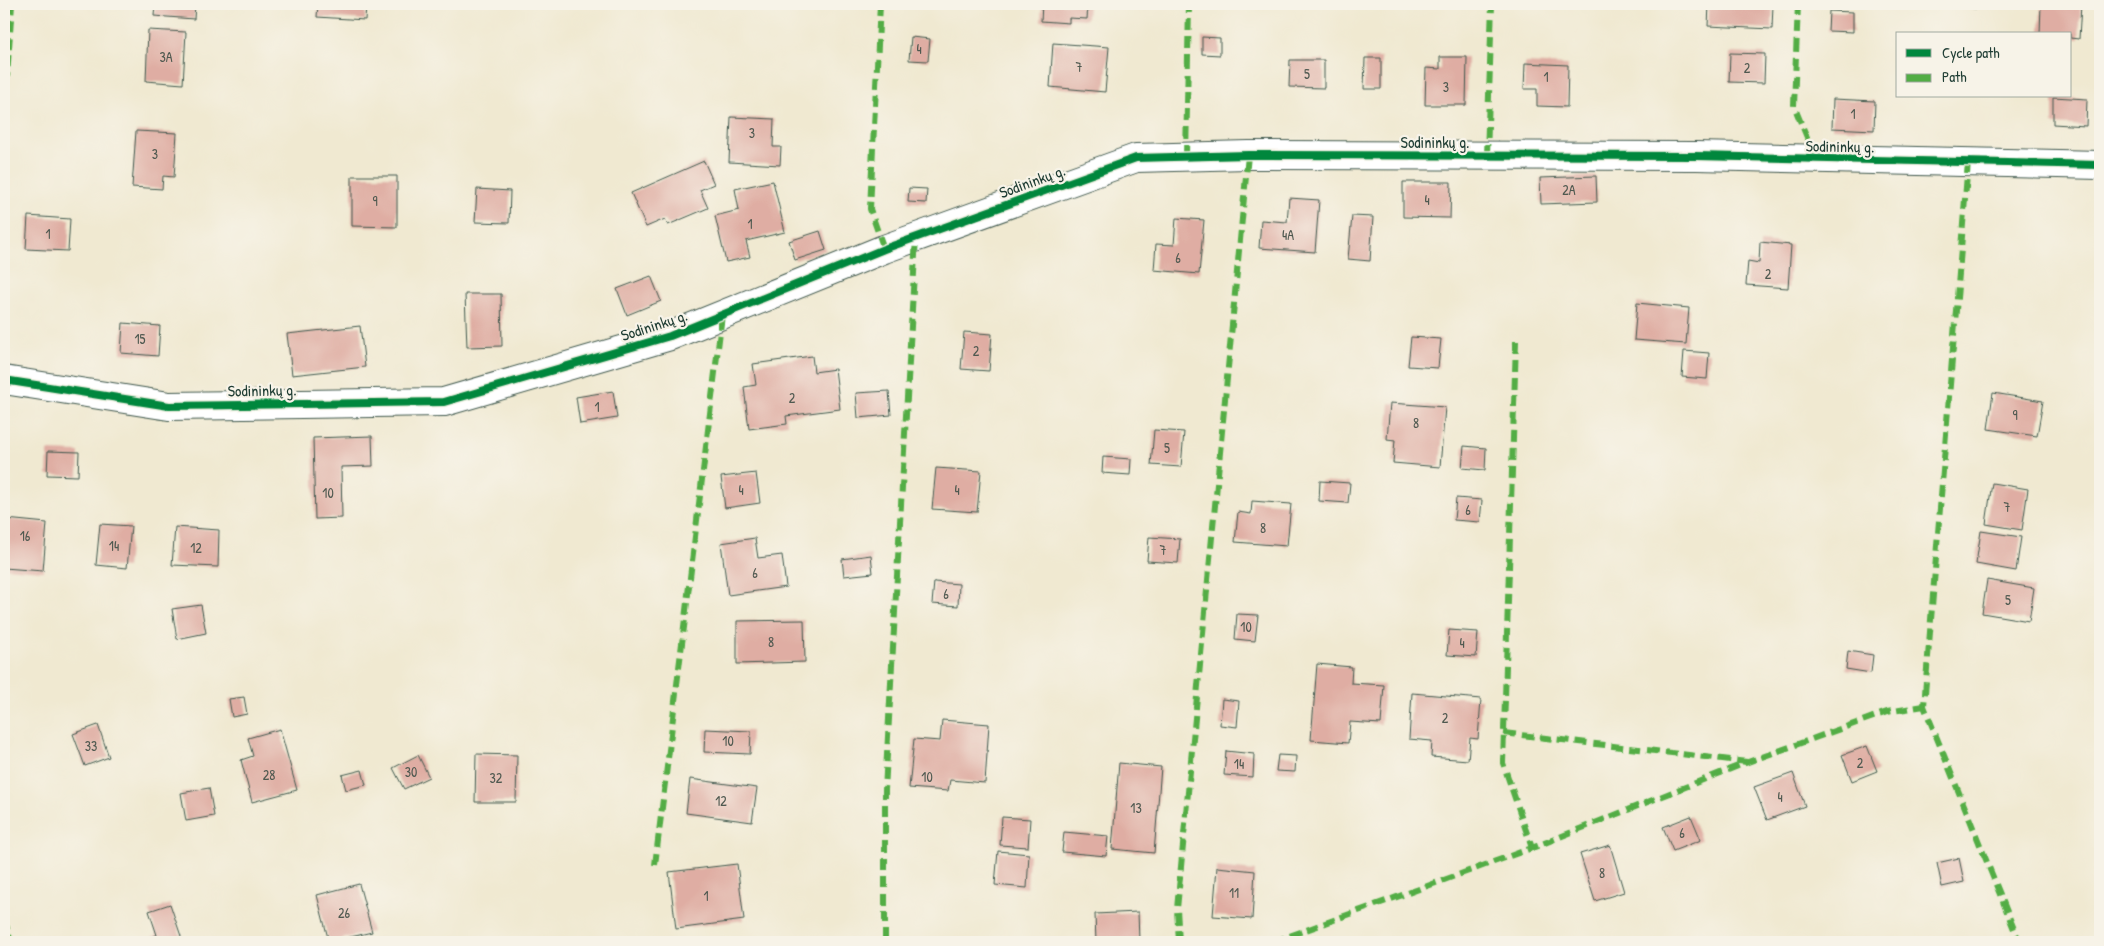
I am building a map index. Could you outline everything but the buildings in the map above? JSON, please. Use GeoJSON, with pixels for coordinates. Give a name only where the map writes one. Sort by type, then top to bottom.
{"type":"FeatureCollection","features":[{"type":"Feature","properties":{"kind":"street","name":"Sodininkų g."},"geometry":{"type":"LineString","coordinates":[[4,380],[169,406],[444,402],[670,336],[884,249],[1136,158],[1248,155],[1696,156],[2100,165]]}},
{"type":"Feature","properties":{"kind":"marked path"},"geometry":{"type":"LineString","coordinates":[[4,121],[12,4]]}},
{"type":"Feature","properties":{"kind":"marked path"},"geometry":{"type":"LineString","coordinates":[[880,4],[870,209],[884,249]]}},
{"type":"Feature","properties":{"kind":"marked path"},"geometry":{"type":"LineString","coordinates":[[1186,157],[1189,4]]}},
{"type":"Feature","properties":{"kind":"marked path"},"geometry":{"type":"LineString","coordinates":[[1487,156],[1492,4]]}},
{"type":"Feature","properties":{"kind":"marked path"},"geometry":{"type":"LineString","coordinates":[[1798,4],[1794,106],[1816,159]]}},
{"type":"Feature","properties":{"kind":"marked path"},"geometry":{"type":"LineString","coordinates":[[1179,942],[1177,909],[1248,155]]}},
{"type":"Feature","properties":{"kind":"marked path"},"geometry":{"type":"LineString","coordinates":[[1968,162],[1924,706],[2016,934],[2021,942]]}},
{"type":"Feature","properties":{"kind":"marked path"},"geometry":{"type":"LineString","coordinates":[[885,942],[885,790],[916,237]]}},
{"type":"Feature","properties":{"kind":"marked path"},"geometry":{"type":"LineString","coordinates":[[655,865],[722,315]]}},
{"type":"Feature","properties":{"kind":"marked path"},"geometry":{"type":"LineString","coordinates":[[1516,341],[1503,763],[1532,848]]}},
{"type":"Feature","properties":{"kind":"marked path"},"geometry":{"type":"LineString","coordinates":[[1273,942],[1532,848],[1748,762],[1887,712],[1924,706]]}},
{"type":"Feature","properties":{"kind":"marked path"},"geometry":{"type":"LineString","coordinates":[[1504,733],[1747,762]]}},
{"type":"Feature","properties":{"kind":"marked path"},"geometry":{"type":"LineString","coordinates":[[4,918],[11,942]]}},
{"type":"Feature","properties":{"kind":"cycle path"},"geometry":{"type":"LineString","coordinates":[[4,380],[169,406],[444,402],[670,336],[884,249],[1136,158],[1248,155],[1696,156],[2100,165]]}}]}
